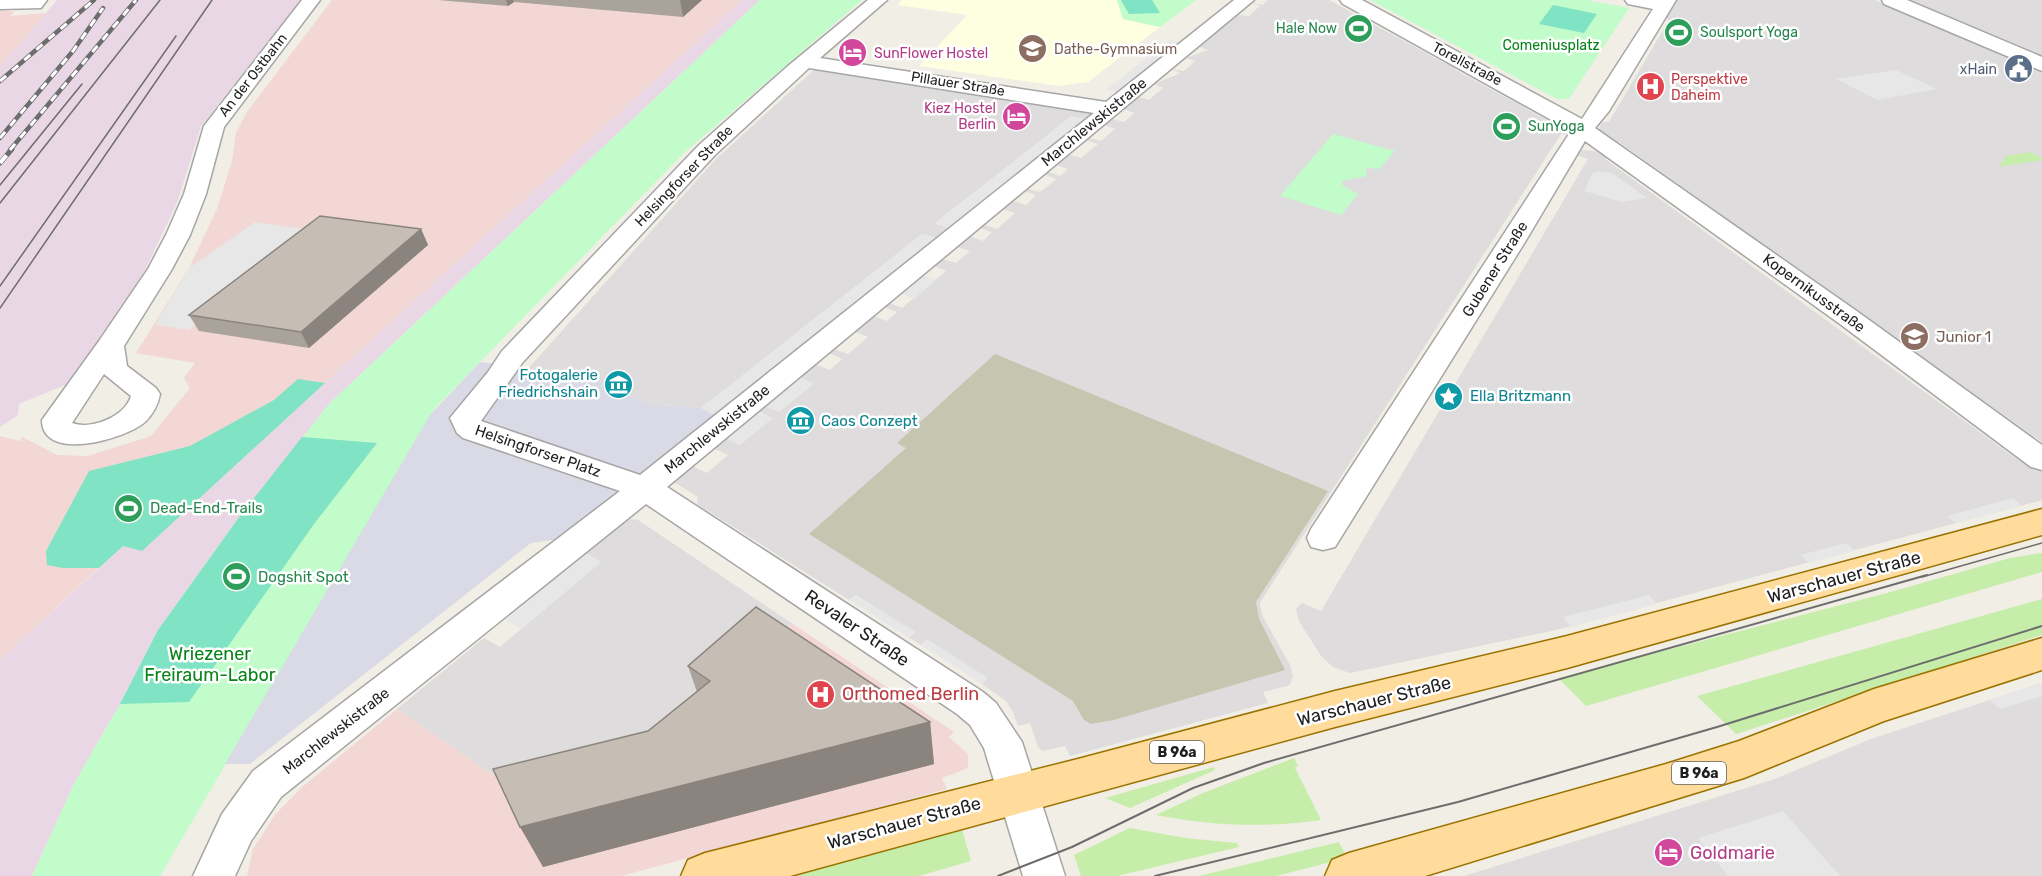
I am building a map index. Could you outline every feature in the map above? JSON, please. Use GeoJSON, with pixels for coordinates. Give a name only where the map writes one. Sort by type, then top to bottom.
{"type":"FeatureCollection","features":[{"type":"Feature","properties":{"kind":"main road","name":"Warschauer Straße"},"geometry":{"type":"LineString","coordinates":[[705,876],[1335,709],[1567,652],[2042,522]]}},
{"type":"Feature","properties":{"kind":"main road","name":"B 96a"},"geometry":{"type":"LineString","coordinates":[[1349,876],[1666,784],[1744,759],[1874,707],[2042,654]]}},
{"type":"Feature","properties":{"kind":"street","name":"An der Ostbahn"},"geometry":{"type":"LineString","coordinates":[[110,346],[160,269],[177,235],[195,194],[214,126],[311,0]]}},
{"type":"Feature","properties":{"kind":"street","name":"Helsingforser Straße"},"geometry":{"type":"LineString","coordinates":[[506,367],[512,357],[706,150],[878,0]]}},
{"type":"Feature","properties":{"kind":"street","name":"Marchlewskistraße"},"geometry":{"type":"LineString","coordinates":[[214,876],[227,841],[245,810],[267,784],[645,488],[1245,0]]}},
{"type":"Feature","properties":{"kind":"street","name":"Torellstraße"},"geometry":{"type":"LineString","coordinates":[[1349,0],[1583,129]]}},
{"type":"Feature","properties":{"kind":"street"},"geometry":{"type":"LineString","coordinates":[[1634,0],[1665,3]]}},
{"type":"Feature","properties":{"kind":"street"},"geometry":{"type":"LineString","coordinates":[[1891,0],[2042,65]]}},
{"type":"Feature","properties":{"kind":"street"},"geometry":{"type":"LineString","coordinates":[[0,4],[37,2]]}},
{"type":"Feature","properties":{"kind":"street","name":"Gubener Straße"},"geometry":{"type":"LineString","coordinates":[[1323,538],[1583,129],[1599,111],[1665,3]]}},
{"type":"Feature","properties":{"kind":"street","name":"Pillauer Straße"},"geometry":{"type":"LineString","coordinates":[[806,62],[1110,109]]}},
{"type":"Feature","properties":{"kind":"street","name":"Kopernikusstraße"},"geometry":{"type":"LineString","coordinates":[[1583,129],[1849,318],[2042,460]]}},
{"type":"Feature","properties":{"kind":"street","name":"Helsingforser Platz"},"geometry":{"type":"LineString","coordinates":[[506,367],[465,418],[467,426],[474,432],[645,488]]}},
{"type":"Feature","properties":{"kind":"street","name":"Revaler Straße"},"geometry":{"type":"LineString","coordinates":[[645,488],[983,714],[1002,742],[1044,876]]}},
{"type":"Feature","properties":{"kind":"shaded area"},"geometry":{"type":"Polygon","coordinates":[[[57,0],[301,0],[201,126],[177,203],[144,272],[112,321],[65,385],[19,404],[18,415],[0,427],[0,67],[57,0]]]}},
{"type":"Feature","properties":{"kind":"shaded area"},"geometry":{"type":"Polygon","coordinates":[[[332,0],[742,0],[142,551],[122,546],[0,660],[0,436],[20,441],[22,437],[57,455],[88,456],[151,436],[190,388],[184,378],[195,363],[136,353],[189,268],[217,209],[232,161],[236,133],[247,112],[332,0]]]}},
{"type":"Feature","properties":{"kind":"shaded area"},"geometry":{"type":"Polygon","coordinates":[[[742,0],[760,0],[330,403],[240,516],[158,630],[120,704],[75,782],[32,876],[0,876],[0,660],[123,546],[142,551],[742,0]]]}},
{"type":"Feature","properties":{"kind":"shaded area","name":"Dathe-Gymnasium"},"geometry":{"type":"Polygon","coordinates":[[[902,0],[1117,0],[1123,19],[1160,27],[1088,82],[1059,86],[919,66],[967,15],[897,5],[902,0]]]}},
{"type":"Feature","properties":{"kind":"shaded area"},"geometry":{"type":"Polygon","coordinates":[[[1268,0],[1329,0],[1446,64],[1455,62],[1461,66],[1454,69],[1554,124],[1564,122],[1570,131],[1568,135],[1561,134],[1261,601],[1263,617],[1290,665],[1293,676],[1290,685],[1263,692],[1268,703],[1070,756],[1065,746],[1043,751],[1038,747],[1030,723],[1018,726],[1006,701],[982,684],[987,678],[927,640],[921,645],[909,638],[915,633],[856,595],[849,600],[697,504],[698,497],[674,482],[692,466],[707,473],[728,455],[713,448],[725,438],[740,445],[772,418],[758,411],[765,406],[779,412],[813,384],[799,377],[815,364],[830,370],[842,359],[829,353],[834,349],[848,354],[868,337],[855,332],[873,316],[887,321],[897,312],[884,307],[889,303],[902,308],[946,271],[934,266],[943,259],[956,263],[970,251],[957,247],[970,236],[983,241],[992,232],[980,228],[984,225],[997,229],[1015,213],[1003,209],[1013,201],[1026,205],[1036,195],[1025,191],[1028,189],[1040,192],[1057,179],[1045,175],[1048,172],[1060,176],[1068,169],[1056,165],[1069,155],[1081,158],[1098,144],[1086,140],[1089,138],[1101,141],[1115,129],[1104,125],[1112,119],[1124,122],[1134,113],[1124,109],[1138,97],[1149,100],[1163,88],[1154,84],[1181,73],[1172,69],[1184,71],[1195,61],[1186,58],[1208,50],[1199,47],[1238,15],[1249,16],[1260,6],[1252,3],[1263,5],[1268,0]]]}},
{"type":"Feature","properties":{"kind":"shaded area"},"geometry":{"type":"Polygon","coordinates":[[[1674,0],[1875,0],[2042,73],[2042,442],[1619,142],[1615,142],[1600,132],[1602,122],[1609,122],[1669,20],[1665,18],[1674,0]]]}},
{"type":"Feature","properties":{"kind":"shaded area"},"geometry":{"type":"Polygon","coordinates":[[[1907,0],[2042,0],[2042,58],[1907,0]]]}},
{"type":"Feature","properties":{"kind":"shaded area"},"geometry":{"type":"Polygon","coordinates":[[[0,10],[14,12],[11,16],[46,13],[0,67],[0,10]]]}},
{"type":"Feature","properties":{"kind":"shaded area"},"geometry":{"type":"Polygon","coordinates":[[[1169,40],[1180,42],[1117,93],[1107,89],[1169,40]]]}},
{"type":"Feature","properties":{"kind":"shaded area"},"geometry":{"type":"Polygon","coordinates":[[[815,69],[1091,113],[1084,119],[1071,117],[935,223],[948,228],[935,238],[922,234],[701,408],[648,404],[589,376],[527,370],[715,160],[815,69]]]}},
{"type":"Feature","properties":{"kind":"shaded area"},"geometry":{"type":"Polygon","coordinates":[[[1896,70],[1937,89],[1877,100],[1836,79],[1896,70]]]}},
{"type":"Feature","properties":{"kind":"shaded area"},"geometry":{"type":"Polygon","coordinates":[[[1071,116],[1085,119],[948,228],[935,224],[1071,116]]]}},
{"type":"Feature","properties":{"kind":"shaded area"},"geometry":{"type":"Polygon","coordinates":[[[1581,150],[1595,151],[1609,157],[1605,159],[2018,460],[2029,463],[2042,472],[2042,500],[1556,630],[1350,673],[1333,667],[1321,656],[1299,621],[1296,609],[1302,603],[1321,611],[1588,159],[1576,155],[1575,153],[1581,150]]]}},
{"type":"Feature","properties":{"kind":"shaded area"},"geometry":{"type":"Polygon","coordinates":[[[1599,171],[1612,173],[1647,198],[1622,202],[1584,191],[1592,174],[1599,171]]]}},
{"type":"Feature","properties":{"kind":"shaded area"},"geometry":{"type":"Polygon","coordinates":[[[255,222],[318,231],[189,330],[155,325],[189,268],[255,222]]]}},
{"type":"Feature","properties":{"kind":"shaded area"},"geometry":{"type":"Polygon","coordinates":[[[922,234],[935,239],[713,417],[714,414],[701,408],[922,234]]]}},
{"type":"Feature","properties":{"kind":"shaded area"},"geometry":{"type":"Polygon","coordinates":[[[922,275],[936,280],[914,299],[900,293],[922,275]]]}},
{"type":"Feature","properties":{"kind":"shaded area"},"geometry":{"type":"Polygon","coordinates":[[[995,354],[1328,491],[1256,602],[1259,619],[1285,670],[1114,720],[1091,724],[1084,720],[1073,701],[809,534],[906,448],[897,443],[995,354]]]}},
{"type":"Feature","properties":{"kind":"shaded area"},"geometry":{"type":"Polygon","coordinates":[[[480,362],[589,376],[648,404],[701,408],[715,415],[559,539],[531,543],[250,764],[225,764],[430,415],[480,362]]]}},
{"type":"Feature","properties":{"kind":"shaded area"},"geometry":{"type":"Polygon","coordinates":[[[799,377],[814,383],[779,412],[765,406],[799,377]]]}},
{"type":"Feature","properties":{"kind":"shaded area"},"geometry":{"type":"Polygon","coordinates":[[[758,411],[773,418],[739,445],[725,438],[758,411]]]}},
{"type":"Feature","properties":{"kind":"shaded area"},"geometry":{"type":"Polygon","coordinates":[[[2013,498],[2022,506],[1956,523],[1947,516],[2013,498]]]}},
{"type":"Feature","properties":{"kind":"shaded area"},"geometry":{"type":"Polygon","coordinates":[[[629,519],[638,520],[793,624],[670,736],[496,777],[397,709],[484,638],[500,647],[601,562],[586,553],[629,519]]]}},
{"type":"Feature","properties":{"kind":"shaded area"},"geometry":{"type":"Polygon","coordinates":[[[1846,543],[1855,551],[1809,563],[1800,555],[1846,543]]]}},
{"type":"Feature","properties":{"kind":"shaded area"},"geometry":{"type":"Polygon","coordinates":[[[586,553],[601,562],[521,629],[506,620],[586,553]]]}},
{"type":"Feature","properties":{"kind":"shaded area"},"geometry":{"type":"Polygon","coordinates":[[[855,595],[916,632],[909,638],[849,600],[855,595]]]}},
{"type":"Feature","properties":{"kind":"shaded area"},"geometry":{"type":"Polygon","coordinates":[[[1649,595],[1657,604],[1571,627],[1563,617],[1649,595]]]}},
{"type":"Feature","properties":{"kind":"shaded area"},"geometry":{"type":"Polygon","coordinates":[[[793,624],[954,732],[949,737],[968,754],[968,768],[942,778],[947,789],[621,876],[247,876],[253,849],[275,815],[301,788],[397,709],[496,777],[670,736],[793,624]]]}},
{"type":"Feature","properties":{"kind":"shaded area"},"geometry":{"type":"Polygon","coordinates":[[[927,639],[988,678],[982,684],[921,645],[927,639]]]}},
{"type":"Feature","properties":{"kind":"shaded area"},"geometry":{"type":"Polygon","coordinates":[[[2042,683],[2042,876],[1464,876],[1775,779],[1871,739],[2042,683]]]}},
{"type":"Feature","properties":{"kind":"shaded area"},"geometry":{"type":"Polygon","coordinates":[[[2042,683],[2042,696],[2001,709],[1989,700],[2042,683]]]}},
{"type":"Feature","properties":{"kind":"shaded area"},"geometry":{"type":"Polygon","coordinates":[[[1783,811],[1840,876],[1728,876],[1698,838],[1783,811]]]}},
{"type":"Feature","properties":{"kind":"green space","name":"Wriezener Freiraum-Labor"},"geometry":{"type":"Polygon","coordinates":[[[760,0],[862,0],[684,153],[435,408],[160,876],[32,876],[75,782],[120,704],[158,630],[240,516],[330,403],[760,0]]]}},
{"type":"Feature","properties":{"kind":"green space"},"geometry":{"type":"Polygon","coordinates":[[[1117,0],[1196,0],[1160,27],[1123,19],[1117,0]]]}},
{"type":"Feature","properties":{"kind":"green space"},"geometry":{"type":"Polygon","coordinates":[[[1121,0],[1152,0],[1160,13],[1129,14],[1121,0]]]}},
{"type":"Feature","properties":{"kind":"green space","name":"Comeniusplatz"},"geometry":{"type":"Polygon","coordinates":[[[1370,0],[1587,0],[1629,8],[1569,99],[1557,99],[1370,0]]]}},
{"type":"Feature","properties":{"kind":"green space"},"geometry":{"type":"Polygon","coordinates":[[[1553,5],[1597,14],[1584,33],[1539,24],[1553,5]]]}},
{"type":"Feature","properties":{"kind":"green space"},"geometry":{"type":"Polygon","coordinates":[[[1333,134],[1395,151],[1379,169],[1366,168],[1367,176],[1342,181],[1342,185],[1358,194],[1341,215],[1280,196],[1333,134]]]}},
{"type":"Feature","properties":{"kind":"green space"},"geometry":{"type":"Polygon","coordinates":[[[2030,152],[2042,160],[1999,167],[2006,156],[2030,152]]]}},
{"type":"Feature","properties":{"kind":"green space","name":"Dead-End-Trails"},"geometry":{"type":"Polygon","coordinates":[[[298,379],[325,383],[142,551],[123,546],[99,568],[63,568],[47,565],[46,551],[89,471],[190,446],[274,400],[298,379]]]}},
{"type":"Feature","properties":{"kind":"green space","name":"Dogshit Spot"},"geometry":{"type":"Polygon","coordinates":[[[302,437],[377,443],[314,524],[189,702],[120,704],[158,630],[240,516],[302,437]]]}},
{"type":"Feature","properties":{"kind":"green space"},"geometry":{"type":"Polygon","coordinates":[[[2042,553],[2042,572],[1586,706],[1558,678],[1887,593],[2010,558],[2042,553]]]}},
{"type":"Feature","properties":{"kind":"green space"},"geometry":{"type":"Polygon","coordinates":[[[2042,599],[2042,635],[1736,734],[1697,696],[2042,599]]]}},
{"type":"Feature","properties":{"kind":"green space"},"geometry":{"type":"Polygon","coordinates":[[[1294,758],[1298,766],[1295,768],[1321,820],[1238,825],[1197,822],[1156,815],[1203,793],[1294,758]]]}},
{"type":"Feature","properties":{"kind":"green space"},"geometry":{"type":"Polygon","coordinates":[[[1214,767],[1215,770],[1130,808],[1105,798],[1214,767]]]}},
{"type":"Feature","properties":{"kind":"green space"},"geometry":{"type":"Polygon","coordinates":[[[961,826],[971,861],[919,876],[778,876],[961,826]]]}},
{"type":"Feature","properties":{"kind":"green space"},"geometry":{"type":"Polygon","coordinates":[[[1130,828],[1185,838],[1237,843],[1239,847],[1117,876],[1081,876],[1074,855],[1130,828]]]}},
{"type":"Feature","properties":{"kind":"green space"},"geometry":{"type":"Polygon","coordinates":[[[1339,842],[1347,858],[1276,876],[1199,876],[1339,842]]]}},
{"type":"Feature","properties":{"kind":"building"},"geometry":{"type":"Polygon","coordinates":[[[320,216],[421,229],[301,332],[189,315],[320,216]]]}},
{"type":"Feature","properties":{"kind":"building"},"geometry":{"type":"Polygon","coordinates":[[[756,607],[930,722],[520,827],[493,769],[648,731],[710,681],[688,666],[756,607]]]}},
{"type":"Feature","properties":{"kind":"tram line"},"geometry":{"type":"LineString","coordinates":[[0,203],[160,0]]}},
{"type":"Feature","properties":{"kind":"tram line"},"geometry":{"type":"LineString","coordinates":[[0,308],[212,0]]}},
{"type":"Feature","properties":{"kind":"tram line"},"geometry":{"type":"LineString","coordinates":[[0,286],[176,36]]}},
{"type":"Feature","properties":{"kind":"tram line"},"geometry":{"type":"LineString","coordinates":[[0,185],[82,84]]}},
{"type":"Feature","properties":{"kind":"tram line"},"geometry":{"type":"LineString","coordinates":[[1922,577],[2042,543]]}},
{"type":"Feature","properties":{"kind":"tram line"},"geometry":{"type":"LineString","coordinates":[[998,876],[1072,847],[1193,788],[1264,763],[1927,575]]}},
{"type":"Feature","properties":{"kind":"tram line"},"geometry":{"type":"LineString","coordinates":[[1155,876],[1458,802],[1717,727],[2042,626]]}},
{"type":"Feature","properties":{"kind":"railway"},"geometry":{"type":"LineString","coordinates":[[0,81],[94,0]]}},
{"type":"Feature","properties":{"kind":"railway"},"geometry":{"type":"LineString","coordinates":[[10,150],[136,0]]}},
{"type":"Feature","properties":{"kind":"railway"},"geometry":{"type":"LineString","coordinates":[[0,138],[73,51],[103,8]]}},
{"type":"Feature","properties":{"kind":"railway"},"geometry":{"type":"LineString","coordinates":[[0,163],[12,149]]}},
{"type":"Feature","properties":{"kind":"place","name":"Hale Now"},"geometry":{"type":"Point","coordinates":[1358,28]}},
{"type":"Feature","properties":{"kind":"place","name":"Soulsport Yoga"},"geometry":{"type":"Point","coordinates":[1679,32]}},
{"type":"Feature","properties":{"kind":"place","name":"Dathe-Gymnasium"},"geometry":{"type":"Point","coordinates":[1033,49]}},
{"type":"Feature","properties":{"kind":"place","name":"SunFlower Hostel"},"geometry":{"type":"Point","coordinates":[853,53]}},
{"type":"Feature","properties":{"kind":"place","name":"xHain"},"geometry":{"type":"Point","coordinates":[2018,69]}},
{"type":"Feature","properties":{"kind":"place","name":"Perspektive Daheim"},"geometry":{"type":"Point","coordinates":[1650,87]}},
{"type":"Feature","properties":{"kind":"place","name":"Kiez Hostel Berlin"},"geometry":{"type":"Point","coordinates":[1017,116]}},
{"type":"Feature","properties":{"kind":"place","name":"SunYoga"},"geometry":{"type":"Point","coordinates":[1507,126]}},
{"type":"Feature","properties":{"kind":"place","name":"Junior 1"},"geometry":{"type":"Point","coordinates":[1915,337]}},
{"type":"Feature","properties":{"kind":"place","name":"Fotogalerie Friedrichshain"},"geometry":{"type":"Point","coordinates":[619,384]}},
{"type":"Feature","properties":{"kind":"place","name":"Ella Britzmann"},"geometry":{"type":"Point","coordinates":[1449,396]}},
{"type":"Feature","properties":{"kind":"place","name":"Caos Conzept"},"geometry":{"type":"Point","coordinates":[800,421]}},
{"type":"Feature","properties":{"kind":"place","name":"Dead-End-Trails"},"geometry":{"type":"Point","coordinates":[129,508]}},
{"type":"Feature","properties":{"kind":"place","name":"Dogshit Spot"},"geometry":{"type":"Point","coordinates":[237,577]}},
{"type":"Feature","properties":{"kind":"place","name":"Orthomed Berlin"},"geometry":{"type":"Point","coordinates":[821,694]}},
{"type":"Feature","properties":{"kind":"place","name":"Goldmarie"},"geometry":{"type":"Point","coordinates":[1669,853]}}]}
